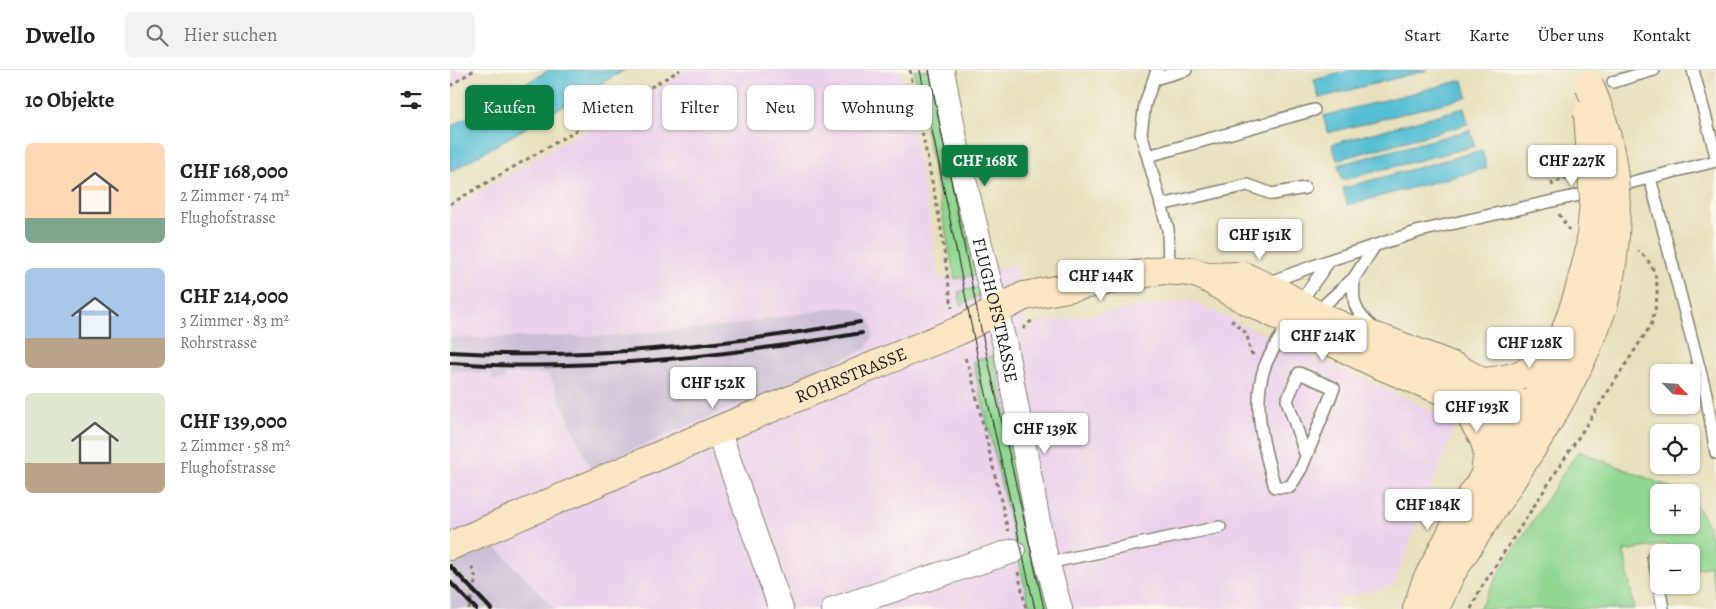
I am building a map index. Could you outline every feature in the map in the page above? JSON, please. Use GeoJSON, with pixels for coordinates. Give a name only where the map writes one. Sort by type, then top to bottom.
{"type":"FeatureCollection","features":[{"type":"Feature","properties":{"kind":"main road"},"geometry":{"type":"LineString","coordinates":[[1485,382],[1512,379],[1531,371],[1561,343],[1591,299],[1614,257],[1617,224],[1616,190],[1613,161],[1596,79]]}},
{"type":"Feature","properties":{"kind":"main road","name":"ROHRSTRASSE"},"geometry":{"type":"LineString","coordinates":[[458,551],[718,430],[946,336],[1024,296],[1169,270],[1192,272],[1206,276],[1243,276],[1263,285],[1376,363],[1458,397],[1530,423]]}},
{"type":"Feature","properties":{"kind":"main road","name":"ROHRSTRASSE"},"geometry":{"type":"LineString","coordinates":[[1206,276],[1234,294],[1302,313],[1385,340],[1455,367],[1485,382],[1530,423]]}},
{"type":"Feature","properties":{"kind":"main road"},"geometry":{"type":"LineString","coordinates":[[1417,609],[1426,582],[1447,540],[1485,474],[1577,372],[1591,299]]}},
{"type":"Feature","properties":{"kind":"main road"},"geometry":{"type":"LineString","coordinates":[[1435,609],[1530,423],[1561,343]]}},
{"type":"Feature","properties":{"kind":"main road"},"geometry":{"type":"LineString","coordinates":[[1458,397],[1484,439],[1488,452],[1485,474]]}},
{"type":"Feature","properties":{"kind":"street","name":"FLUGHOFSTRASSE"},"geometry":{"type":"LineString","coordinates":[[942,70],[959,160],[1005,346],[1047,563],[1060,609]]}},
{"type":"Feature","properties":{"kind":"street"},"geometry":{"type":"LineString","coordinates":[[718,430],[781,609]]}},
{"type":"Feature","properties":{"kind":"street"},"geometry":{"type":"LineString","coordinates":[[834,609],[1013,552]]}},
{"type":"Feature","properties":{"kind":"lane"},"geometry":{"type":"LineString","coordinates":[[1169,270],[1170,246],[1141,133],[1142,118],[1155,74],[1186,70]]}},
{"type":"Feature","properties":{"kind":"lane"},"geometry":{"type":"LineString","coordinates":[[1596,79],[1654,70]]}},
{"type":"Feature","properties":{"kind":"lane"},"geometry":{"type":"LineString","coordinates":[[1693,70],[1716,156]]}},
{"type":"Feature","properties":{"kind":"lane"},"geometry":{"type":"LineString","coordinates":[[1148,156],[1314,110]]}},
{"type":"Feature","properties":{"kind":"lane"},"geometry":{"type":"LineString","coordinates":[[1263,285],[1330,260],[1420,231],[1556,201],[1716,161]]}},
{"type":"Feature","properties":{"kind":"lane"},"geometry":{"type":"LineString","coordinates":[[1650,178],[1706,394],[1716,453]]}},
{"type":"Feature","properties":{"kind":"lane"},"geometry":{"type":"LineString","coordinates":[[1161,205],[1248,185],[1272,194],[1306,188]]}},
{"type":"Feature","properties":{"kind":"lane"},"geometry":{"type":"LineString","coordinates":[[1302,313],[1354,278],[1374,247]]}},
{"type":"Feature","properties":{"kind":"lane"},"geometry":{"type":"LineString","coordinates":[[1306,456],[1287,400],[1299,373],[1334,388],[1306,456],[1290,487],[1275,487],[1268,465],[1258,396],[1265,364],[1302,313],[1330,260]]}},
{"type":"Feature","properties":{"kind":"lane"},"geometry":{"type":"LineString","coordinates":[[1354,278],[1354,300],[1360,317],[1385,340]]}},
{"type":"Feature","properties":{"kind":"lane"},"geometry":{"type":"LineString","coordinates":[[1047,563],[1220,528]]}},
{"type":"Feature","properties":{"kind":"lane"},"geometry":{"type":"LineString","coordinates":[[1660,594],[1663,609]]}},
{"type":"Feature","properties":{"kind":"path"},"geometry":{"type":"LineString","coordinates":[[450,84],[474,70]]}},
{"type":"Feature","properties":{"kind":"path"},"geometry":{"type":"LineString","coordinates":[[450,204],[680,70]]}},
{"type":"Feature","properties":{"kind":"path"},"geometry":{"type":"LineString","coordinates":[[910,70],[940,222],[952,308]]}},
{"type":"Feature","properties":{"kind":"path"},"geometry":{"type":"LineString","coordinates":[[1230,314],[1231,320],[1247,334],[1250,352],[1265,364]]}},
{"type":"Feature","properties":{"kind":"path"},"geometry":{"type":"LineString","coordinates":[[1020,334],[1030,322],[1046,317]]}},
{"type":"Feature","properties":{"kind":"path"},"geometry":{"type":"LineString","coordinates":[[964,358],[971,373],[1026,609]]}},
{"type":"Feature","properties":{"kind":"path"},"geometry":{"type":"LineString","coordinates":[[458,551],[476,578],[469,609]]}},
{"type":"Feature","properties":{"kind":"shaded area"},"geometry":{"type":"Polygon","coordinates":[[[450,70],[478,70],[450,86],[450,70]]]}},
{"type":"Feature","properties":{"kind":"shaded area"},"geometry":{"type":"Polygon","coordinates":[[[687,70],[901,70],[904,85],[824,85],[824,130],[913,130],[932,230],[939,279],[975,275],[1016,264],[1026,332],[1040,323],[1189,300],[1457,422],[1393,586],[1334,600],[1337,609],[1051,609],[992,356],[973,361],[1030,609],[555,609],[495,546],[450,536],[450,371],[492,373],[492,380],[504,380],[504,374],[549,374],[841,307],[728,326],[610,336],[450,338],[450,209],[585,130],[652,130],[652,91],[687,70]]]}},
{"type":"Feature","properties":{"kind":"shaded area"},"geometry":{"type":"Polygon","coordinates":[[[841,307],[858,310],[866,315],[871,322],[873,335],[866,349],[590,468],[549,374],[505,374],[504,380],[492,380],[492,373],[450,371],[450,338],[610,336],[728,326],[841,307]]]}},
{"type":"Feature","properties":{"kind":"shaded area"},"geometry":{"type":"Polygon","coordinates":[[[495,546],[555,609],[450,609],[450,565],[495,546]]]}},
{"type":"Feature","properties":{"kind":"green space"},"geometry":{"type":"Polygon","coordinates":[[[914,70],[936,70],[976,275],[955,279],[926,130],[932,130],[932,85],[917,85],[914,70]]]}},
{"type":"Feature","properties":{"kind":"green space"},"geometry":{"type":"Polygon","coordinates":[[[978,287],[979,295],[961,306],[958,292],[978,287]]]}},
{"type":"Feature","properties":{"kind":"green space"},"geometry":{"type":"Polygon","coordinates":[[[993,356],[1051,609],[1030,609],[973,361],[993,356]]]}},
{"type":"Feature","properties":{"kind":"green space"},"geometry":{"type":"Polygon","coordinates":[[[1578,451],[1662,484],[1650,484],[1650,534],[1700,534],[1700,512],[1710,533],[1713,545],[1716,571],[1716,598],[1710,566],[1700,568],[1700,544],[1650,544],[1650,547],[1624,551],[1634,609],[1479,609],[1501,570],[1578,451]]]}},
{"type":"Feature","properties":{"kind":"water"},"geometry":{"type":"Polygon","coordinates":[[[549,70],[625,70],[599,85],[564,85],[564,106],[554,111],[554,85],[523,85],[549,70]]]}},
{"type":"Feature","properties":{"kind":"water"},"geometry":{"type":"Polygon","coordinates":[[[1352,70],[1428,70],[1319,98],[1314,80],[1352,70]]]}},
{"type":"Feature","properties":{"kind":"water"},"geometry":{"type":"Polygon","coordinates":[[[1463,80],[1467,97],[1328,133],[1323,116],[1463,80]]]}},
{"type":"Feature","properties":{"kind":"water"},"geometry":{"type":"Polygon","coordinates":[[[1464,108],[1468,124],[1337,160],[1332,144],[1464,108]]]}},
{"type":"Feature","properties":{"kind":"water"},"geometry":{"type":"Polygon","coordinates":[[[465,118],[465,130],[522,130],[450,172],[450,127],[465,118]]]}},
{"type":"Feature","properties":{"kind":"water"},"geometry":{"type":"Polygon","coordinates":[[[1470,130],[1475,146],[1342,180],[1338,165],[1470,130]]]}},
{"type":"Feature","properties":{"kind":"water"},"geometry":{"type":"Polygon","coordinates":[[[1482,150],[1487,168],[1347,205],[1343,188],[1482,150]]]}},
{"type":"Feature","properties":{"kind":"tram line"},"geometry":{"type":"LineString","coordinates":[[920,70],[977,354],[1035,609]]}},
{"type":"Feature","properties":{"kind":"tram line"},"geometry":{"type":"LineString","coordinates":[[929,70],[979,320],[1044,609]]}},
{"type":"Feature","properties":{"kind":"railway"},"geometry":{"type":"LineString","coordinates":[[450,352],[553,354],[656,349],[758,338],[860,322]]}},
{"type":"Feature","properties":{"kind":"railway"},"geometry":{"type":"LineString","coordinates":[[450,363],[502,365],[605,364],[760,349],[862,333]]}},
{"type":"Feature","properties":{"kind":"railway"},"geometry":{"type":"LineString","coordinates":[[450,566],[491,609]]}},
{"type":"Feature","properties":{"kind":"railway"},"geometry":{"type":"LineString","coordinates":[[450,582],[476,609]]}}]}
